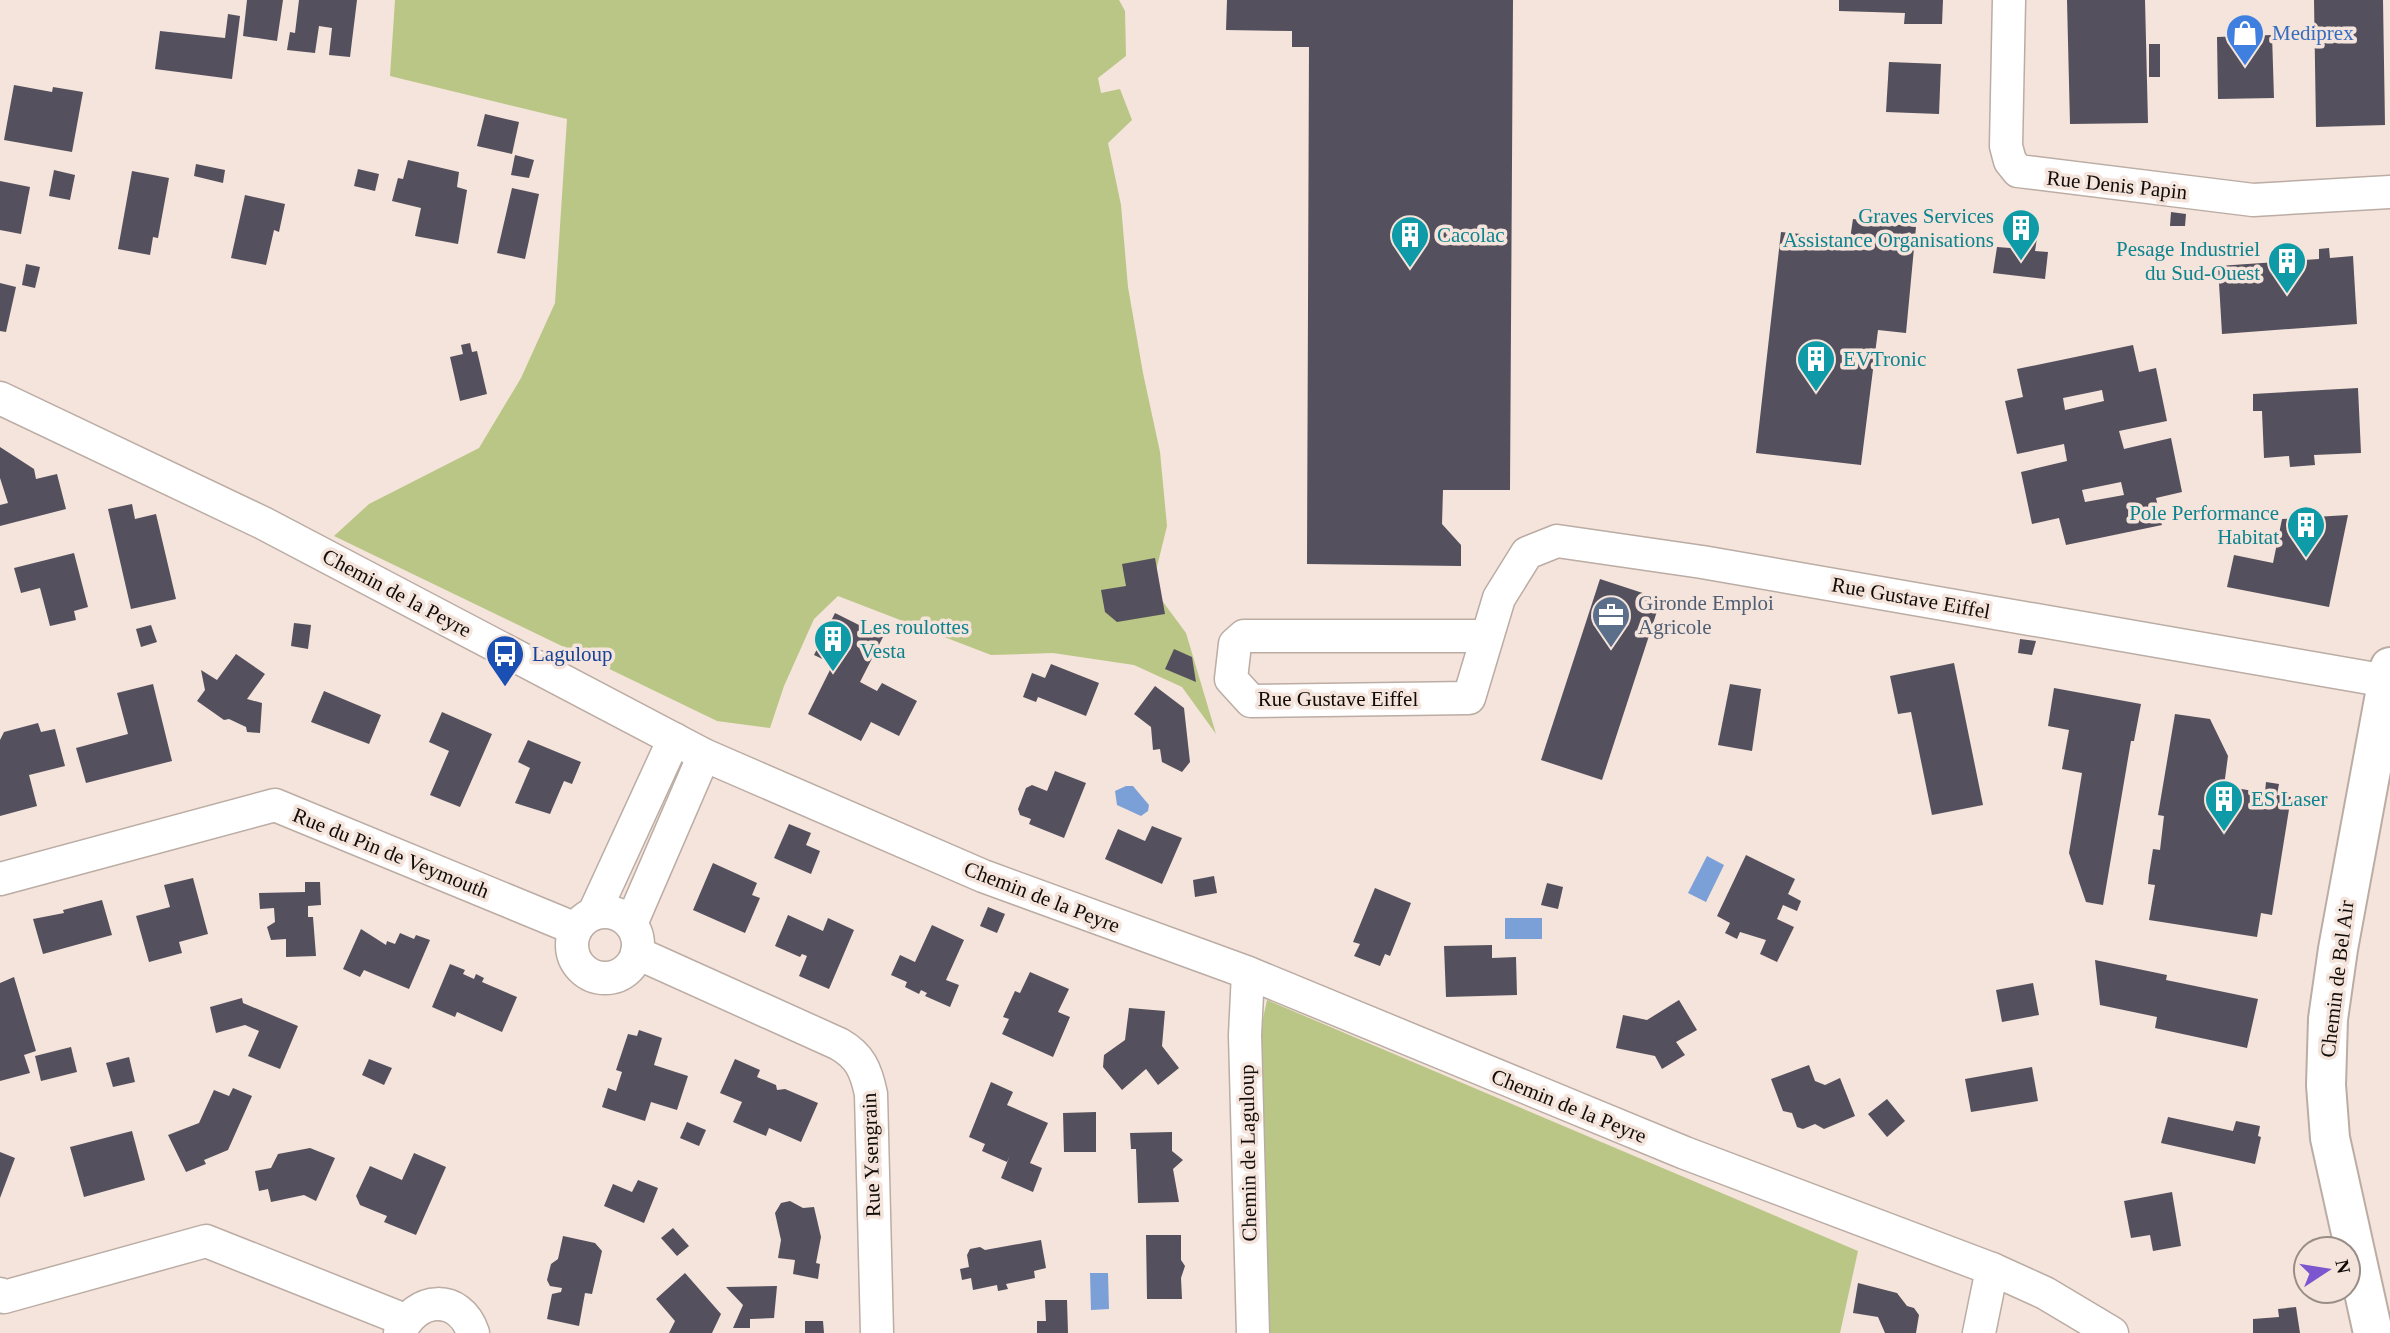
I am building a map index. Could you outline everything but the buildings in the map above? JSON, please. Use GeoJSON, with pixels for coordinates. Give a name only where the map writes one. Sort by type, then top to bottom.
{"type":"FeatureCollection","features":[{"type":"Feature","properties":{"kind":"street","name":"Rue Denis Papin"},"geometry":{"type":"LineString","coordinates":[[2009,0],[2006,146],[2010,161],[2018,171],[2253,200],[2390,192]]}},
{"type":"Feature","properties":{"kind":"street","name":"Chemin de la Peyre"},"geometry":{"type":"LineString","coordinates":[[0,398],[263,523],[704,755],[983,876],[1248,973],[1685,1153],[1992,1269],[2045,1293],[2112,1333]]}},
{"type":"Feature","properties":{"kind":"street","name":"Rue Gustave Eiffel"},"geometry":{"type":"LineString","coordinates":[[1487,636],[1244,636],[1235,645],[1231,679],[1251,701],[1469,698],[1499,598],[1527,554],[1557,541],[1702,562],[2389,674]]}},
{"type":"Feature","properties":{"kind":"street","name":"Chemin de Bel Air"},"geometry":{"type":"LineString","coordinates":[[2373,1333],[2330,1138],[2326,1085],[2328,1019],[2338,949],[2389,674]]}},
{"type":"Feature","properties":{"kind":"street"},"geometry":{"type":"LineString","coordinates":[[674,739],[572,949],[576,959],[589,974],[599,977],[618,975],[633,962],[634,939],[704,755]]}},
{"type":"Feature","properties":{"kind":"street","name":"Rue du Pin de Veymouth"},"geometry":{"type":"LineString","coordinates":[[0,879],[275,806],[585,921]]}},
{"type":"Feature","properties":{"kind":"street"},"geometry":{"type":"LineString","coordinates":[[585,921],[614,913],[634,939]]}},
{"type":"Feature","properties":{"kind":"street","name":"Rue Ysengrain"},"geometry":{"type":"LineString","coordinates":[[634,939],[839,1044],[853,1052],[864,1065],[871,1094],[877,1333]]}},
{"type":"Feature","properties":{"kind":"street","name":"Chemin de Laguloup"},"geometry":{"type":"LineString","coordinates":[[1248,973],[1245,1035],[1253,1333]]}},
{"type":"Feature","properties":{"kind":"street"},"geometry":{"type":"LineString","coordinates":[[0,1294],[4,1297],[206,1241],[403,1326],[424,1306],[446,1305],[460,1312],[473,1333]]}},
{"type":"Feature","properties":{"kind":"street"},"geometry":{"type":"LineString","coordinates":[[1979,1333],[1992,1269]]}},
{"type":"Feature","properties":{"kind":"green space"},"geometry":{"type":"Polygon","coordinates":[[[395,0],[1119,0],[1125,11],[1126,56],[1098,78],[1101,93],[1120,89],[1132,120],[1108,143],[1121,205],[1128,287],[1160,452],[1167,526],[1152,587],[1186,633],[1216,734],[1182,687],[1134,665],[1053,653],[991,655],[838,596],[814,619],[784,686],[770,728],[717,721],[334,536],[369,504],[479,448],[521,378],[555,303],[567,119],[390,76],[395,0]]]}},
{"type":"Feature","properties":{"kind":"green space"},"geometry":{"type":"Polygon","coordinates":[[[1267,1000],[1858,1251],[1840,1333],[1265,1333],[1259,1037],[1267,1000]]]}},
{"type":"Feature","properties":{"kind":"water"},"geometry":{"type":"Polygon","coordinates":[[[1133,786],[1149,805],[1148,811],[1141,816],[1117,805],[1115,791],[1133,786]]]}},
{"type":"Feature","properties":{"kind":"water"},"geometry":{"type":"Polygon","coordinates":[[[1707,856],[1724,865],[1706,902],[1688,893],[1707,856]]]}},
{"type":"Feature","properties":{"kind":"water"},"geometry":{"type":"Polygon","coordinates":[[[1505,918],[1542,918],[1542,939],[1505,939],[1505,918]]]}},
{"type":"Feature","properties":{"kind":"water"},"geometry":{"type":"Polygon","coordinates":[[[1090,1273],[1108,1273],[1109,1309],[1091,1310],[1090,1273]]]}},
{"type":"Feature","properties":{"kind":"place","name":"Mediprex"},"geometry":{"type":"Point","coordinates":[2245,67]}},
{"type":"Feature","properties":{"kind":"place","name":"Graves Services Assistance Organisations"},"geometry":{"type":"Point","coordinates":[2021,262]}},
{"type":"Feature","properties":{"kind":"place","name":"Cacolac"},"geometry":{"type":"Point","coordinates":[1410,269]}},
{"type":"Feature","properties":{"kind":"place","name":"Pesage Industriel du Sud-Ouest"},"geometry":{"type":"Point","coordinates":[2287,295]}},
{"type":"Feature","properties":{"kind":"place","name":"EVTronic"},"geometry":{"type":"Point","coordinates":[1816,393]}},
{"type":"Feature","properties":{"kind":"place","name":"Pole Performance Habitat"},"geometry":{"type":"Point","coordinates":[2306,559]}},
{"type":"Feature","properties":{"kind":"place","name":"Gironde Emploi Agricole"},"geometry":{"type":"Point","coordinates":[1611,649]}},
{"type":"Feature","properties":{"kind":"place","name":"Les roulottes Vesta"},"geometry":{"type":"Point","coordinates":[833,673]}},
{"type":"Feature","properties":{"kind":"place","name":"Laguloup"},"geometry":{"type":"Point","coordinates":[505,688]}},
{"type":"Feature","properties":{"kind":"place","name":"ES Laser"},"geometry":{"type":"Point","coordinates":[2224,833]}}]}
